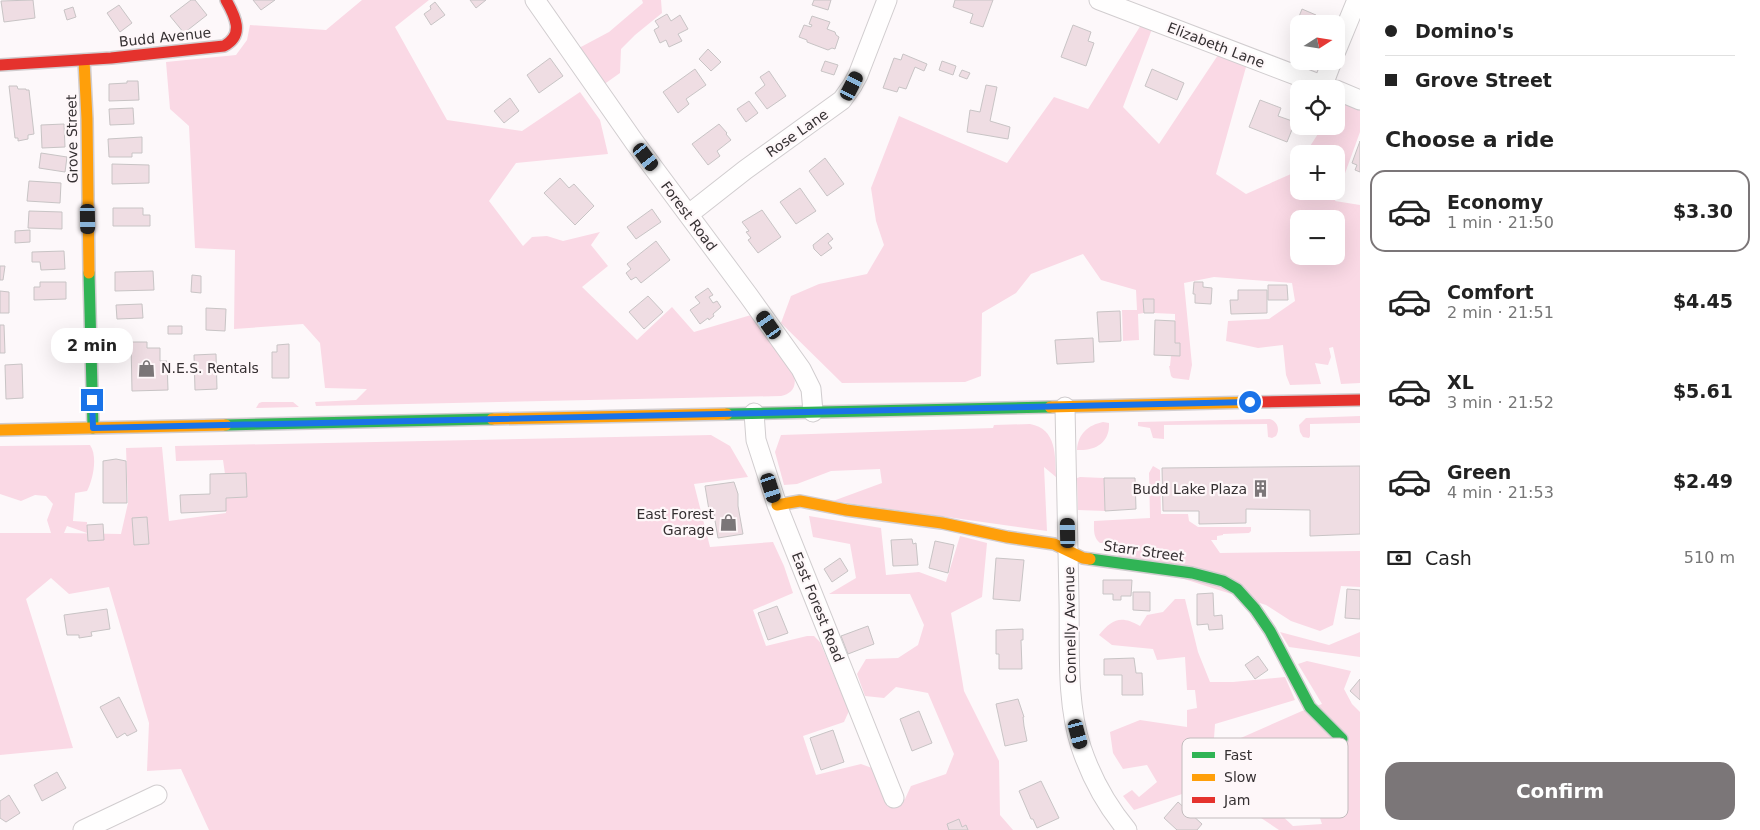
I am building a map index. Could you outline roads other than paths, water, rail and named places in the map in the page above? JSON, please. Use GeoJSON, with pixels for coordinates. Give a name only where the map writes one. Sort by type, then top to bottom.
{"type":"FeatureCollection","features":[{"type":"Feature","properties":{"kind":"main road","name":"Budd Avenue"},"geometry":{"type":"LineString","coordinates":[[84,60],[228,45],[234,39],[237,28],[235,18],[226,0]]}},
{"type":"Feature","properties":{"kind":"main road"},"geometry":{"type":"LineString","coordinates":[[0,65],[84,60]]}},
{"type":"Feature","properties":{"kind":"main road","name":"Grove Street"},"geometry":{"type":"LineString","coordinates":[[84,60],[87,118],[88,269],[93,428]]}},
{"type":"Feature","properties":{"kind":"main road"},"geometry":{"type":"LineString","coordinates":[[0,430],[1360,400]]}},
{"type":"Feature","properties":{"kind":"main road","name":"Starr Street"},"geometry":{"type":"LineString","coordinates":[[776,504],[800,501],[846,510],[942,523],[1007,537],[1054,544],[1083,558],[1203,576],[1223,581],[1233,586],[1242,594],[1266,624],[1310,707],[1341,738]]}},
{"type":"Feature","properties":{"kind":"street","name":"Forest Road"},"geometry":{"type":"LineString","coordinates":[[535,0],[635,143],[801,369],[811,389],[814,412]]}},
{"type":"Feature","properties":{"kind":"street","name":"Rose Lane"},"geometry":{"type":"LineString","coordinates":[[689,214],[745,170],[842,100],[858,75],[887,0]]}},
{"type":"Feature","properties":{"kind":"street","name":"Elizabeth Lane"},"geometry":{"type":"LineString","coordinates":[[1100,0],[1309,80]]}},
{"type":"Feature","properties":{"kind":"street"},"geometry":{"type":"LineString","coordinates":[[1345,29],[1357,0]]}},
{"type":"Feature","properties":{"kind":"street","name":"Elizabeth Lane"},"geometry":{"type":"LineString","coordinates":[[1345,94],[1360,100]]}},
{"type":"Feature","properties":{"kind":"street","name":"Connelly Avenue"},"geometry":{"type":"LineString","coordinates":[[1065,407],[1071,688],[1078,734],[1091,772],[1126,830]]}},
{"type":"Feature","properties":{"kind":"street","name":"East Forest Road"},"geometry":{"type":"LineString","coordinates":[[754,413],[756,440],[776,504],[894,798]]}},
{"type":"Feature","properties":{"kind":"street"},"geometry":{"type":"LineString","coordinates":[[83,830],[157,795]]}},
{"type":"Feature","properties":{"kind":"place","name":"N.E.S. Rentals"},"geometry":{"type":"Point","coordinates":[147,368]}},
{"type":"Feature","properties":{"kind":"place","name":"Budd Lake Plaza"},"geometry":{"type":"Point","coordinates":[1261,489]}},
{"type":"Feature","properties":{"kind":"place","name":"East Forest Garage"},"geometry":{"type":"Point","coordinates":[728,522]}}]}
